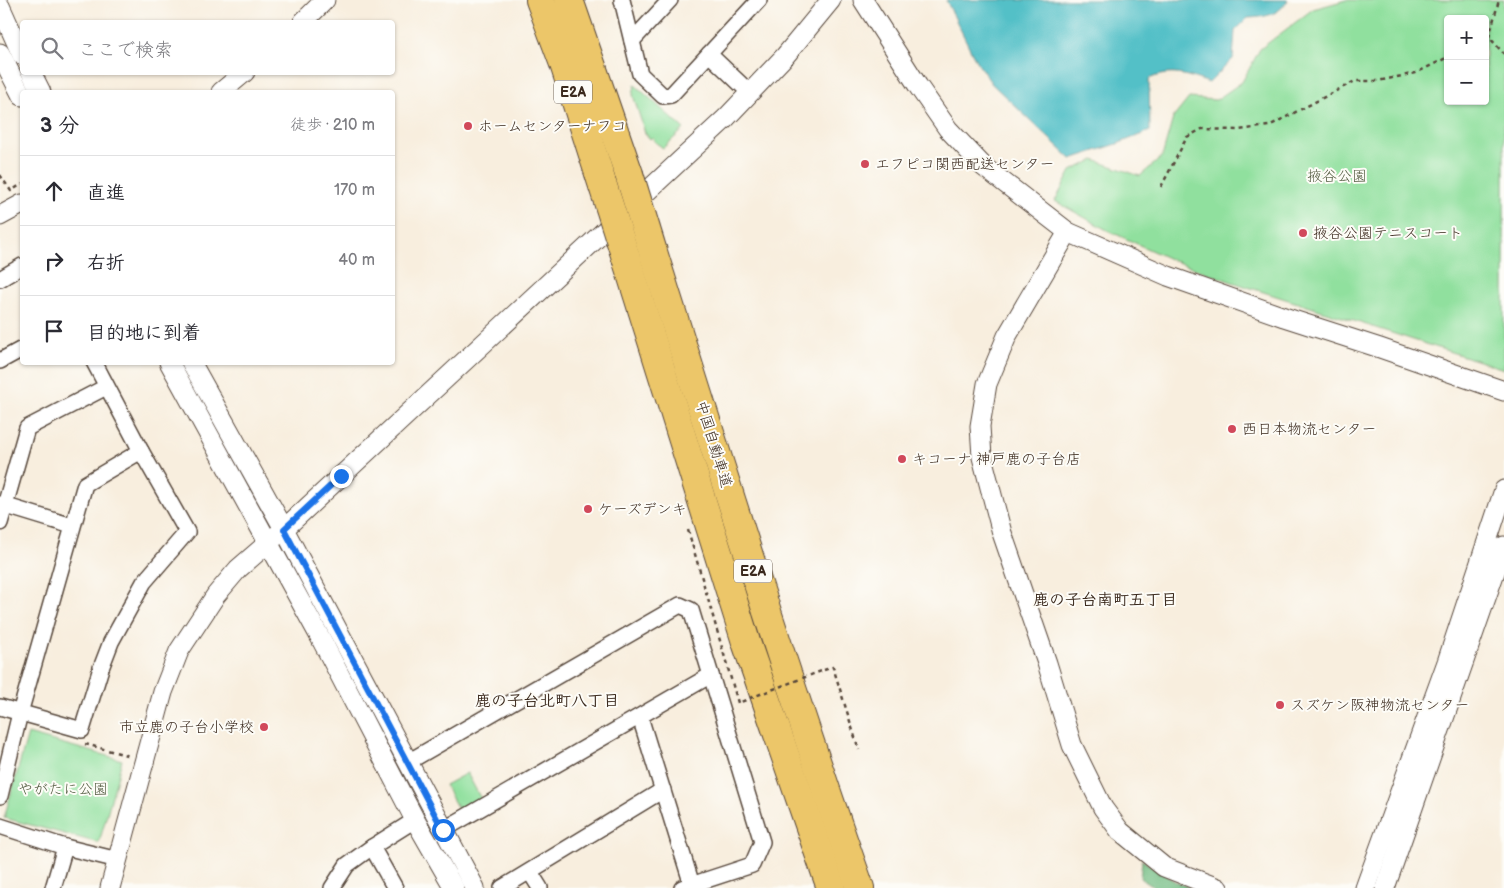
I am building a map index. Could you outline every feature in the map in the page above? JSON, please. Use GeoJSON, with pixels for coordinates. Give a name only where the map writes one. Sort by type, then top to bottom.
{"type":"FeatureCollection","features":[{"type":"Feature","properties":{"kind":"highway","name":"中国自動車道"},"geometry":{"type":"LineString","coordinates":[[540,0],[564,64],[746,642],[831,888]]}},
{"type":"Feature","properties":{"kind":"highway","name":"中国自動車道"},"geometry":{"type":"LineString","coordinates":[[569,0],[629,174],[772,632],[860,888]]}},
{"type":"Feature","properties":{"kind":"street"},"geometry":{"type":"LineString","coordinates":[[7,0],[0,5],[20,50]]}},
{"type":"Feature","properties":{"kind":"street"},"geometry":{"type":"LineString","coordinates":[[306,20],[325,0]]}},
{"type":"Feature","properties":{"kind":"street"},"geometry":{"type":"LineString","coordinates":[[622,0],[640,74],[663,96],[671,95],[759,0]]}},
{"type":"Feature","properties":{"kind":"street"},"geometry":{"type":"LineString","coordinates":[[632,41],[670,0]]}},
{"type":"Feature","properties":{"kind":"street"},"geometry":{"type":"LineString","coordinates":[[110,888],[163,692],[179,651],[216,595],[238,569],[269,543],[726,118],[785,56],[831,0]]}},
{"type":"Feature","properties":{"kind":"street"},"geometry":{"type":"LineString","coordinates":[[863,0],[918,86],[948,128],[984,167],[1068,232],[1168,276],[1504,391]]}},
{"type":"Feature","properties":{"kind":"street"},"geometry":{"type":"LineString","coordinates":[[0,53],[20,92]]}},
{"type":"Feature","properties":{"kind":"street"},"geometry":{"type":"LineString","coordinates":[[709,54],[750,93]]}},
{"type":"Feature","properties":{"kind":"street"},"geometry":{"type":"LineString","coordinates":[[32,75],[40,90]]}},
{"type":"Feature","properties":{"kind":"street"},"geometry":{"type":"LineString","coordinates":[[223,90],[241,75]]}},
{"type":"Feature","properties":{"kind":"street"},"geometry":{"type":"LineString","coordinates":[[0,216],[20,205]]}},
{"type":"Feature","properties":{"kind":"street"},"geometry":{"type":"LineString","coordinates":[[1068,232],[1007,336],[987,384],[980,426],[982,457],[1002,533],[1047,663],[1072,745],[1103,808],[1120,831],[1164,867],[1218,888]]}},
{"type":"Feature","properties":{"kind":"street"},"geometry":{"type":"LineString","coordinates":[[0,279],[20,267]]}},
{"type":"Feature","properties":{"kind":"street"},"geometry":{"type":"LineString","coordinates":[[0,361],[20,350]]}},
{"type":"Feature","properties":{"kind":"street"},"geometry":{"type":"LineString","coordinates":[[0,707],[82,730],[111,642],[144,582],[187,532],[95,365]]}},
{"type":"Feature","properties":{"kind":"street"},"geometry":{"type":"LineString","coordinates":[[171,365],[269,543],[415,820],[454,888]]}},
{"type":"Feature","properties":{"kind":"street"},"geometry":{"type":"LineString","coordinates":[[193,365],[284,529],[475,888]]}},
{"type":"Feature","properties":{"kind":"street"},"geometry":{"type":"LineString","coordinates":[[0,523],[2,504],[27,428],[106,387]]}},
{"type":"Feature","properties":{"kind":"street"},"geometry":{"type":"LineString","coordinates":[[0,796],[20,713],[85,484],[141,451]]}},
{"type":"Feature","properties":{"kind":"street"},"geometry":{"type":"LineString","coordinates":[[1365,888],[1447,662],[1504,490]]}},
{"type":"Feature","properties":{"kind":"street"},"geometry":{"type":"LineString","coordinates":[[2,504],[72,526]]}},
{"type":"Feature","properties":{"kind":"street"},"geometry":{"type":"LineString","coordinates":[[1385,888],[1504,546]]}},
{"type":"Feature","properties":{"kind":"street"},"geometry":{"type":"LineString","coordinates":[[408,762],[680,605],[691,610],[762,842],[752,865],[687,886],[663,790],[640,717]]}},
{"type":"Feature","properties":{"kind":"street"},"geometry":{"type":"LineString","coordinates":[[443,830],[711,676]]}},
{"type":"Feature","properties":{"kind":"street"},"geometry":{"type":"LineString","coordinates":[[502,888],[663,790]]}},
{"type":"Feature","properties":{"kind":"street"},"geometry":{"type":"LineString","coordinates":[[332,888],[347,865],[415,820]]}},
{"type":"Feature","properties":{"kind":"street"},"geometry":{"type":"LineString","coordinates":[[0,826],[65,847],[118,860]]}},
{"type":"Feature","properties":{"kind":"street"},"geometry":{"type":"LineString","coordinates":[[53,888],[65,847]]}},
{"type":"Feature","properties":{"kind":"street"},"geometry":{"type":"LineString","coordinates":[[372,847],[394,888]]}},
{"type":"Feature","properties":{"kind":"street"},"geometry":{"type":"LineString","coordinates":[[530,872],[540,888]]}},
{"type":"Feature","properties":{"kind":"path"},"geometry":{"type":"LineString","coordinates":[[1489,31],[1499,0]]}},
{"type":"Feature","properties":{"kind":"path"},"geometry":{"type":"LineString","coordinates":[[1489,39],[1504,54]]}},
{"type":"Feature","properties":{"kind":"path"},"geometry":{"type":"LineString","coordinates":[[1161,187],[1188,138],[1202,129],[1238,130],[1269,126],[1355,81],[1378,81],[1416,73],[1444,59]]}},
{"type":"Feature","properties":{"kind":"path"},"geometry":{"type":"LineString","coordinates":[[0,175],[11,191],[20,185]]}},
{"type":"Feature","properties":{"kind":"path"},"geometry":{"type":"LineString","coordinates":[[750,698],[833,667],[860,750]]}},
{"type":"Feature","properties":{"kind":"green space","name":"掖谷公園"},"geometry":{"type":"Polygon","coordinates":[[[1346,0],[1504,0],[1504,369],[1229,281],[1172,260],[1107,230],[1055,201],[1071,171],[1094,160],[1140,176],[1162,157],[1173,118],[1189,98],[1216,100],[1242,82],[1260,49],[1313,9],[1346,0]]]}},
{"type":"Feature","properties":{"kind":"green space"},"geometry":{"type":"Polygon","coordinates":[[[635,85],[684,129],[663,148],[655,142],[653,137],[650,139],[645,133],[633,95],[635,85]]]}},
{"type":"Feature","properties":{"kind":"green space","name":"やがたに公園"},"geometry":{"type":"Polygon","coordinates":[[[28,734],[122,760],[99,843],[4,818],[28,734]]]}},
{"type":"Feature","properties":{"kind":"green space"},"geometry":{"type":"Polygon","coordinates":[[[467,773],[481,799],[459,811],[445,785],[467,773]]]}},
{"type":"Feature","properties":{"kind":"green space"},"geometry":{"type":"Polygon","coordinates":[[[1142,860],[1176,882],[1193,888],[1155,888],[1140,878],[1142,860]]]}},
{"type":"Feature","properties":{"kind":"water"},"geometry":{"type":"Polygon","coordinates":[[[946,0],[1288,0],[1280,9],[1270,15],[1248,18],[1235,31],[1233,59],[1209,83],[1179,74],[1164,74],[1149,79],[1150,131],[1071,159],[992,84],[976,61],[946,0]]]}},
{"type":"Feature","properties":{"kind":"place","name":"ホームセンターナフコ"},"geometry":{"type":"Point","coordinates":[468,126]}},
{"type":"Feature","properties":{"kind":"place","name":"エフピコ関西配送センター"},"geometry":{"type":"Point","coordinates":[865,164]}},
{"type":"Feature","properties":{"kind":"place","name":"掖谷公園テニスコート"},"geometry":{"type":"Point","coordinates":[1303,233]}},
{"type":"Feature","properties":{"kind":"place","name":"西日本物流センター"},"geometry":{"type":"Point","coordinates":[1232,429]}},
{"type":"Feature","properties":{"kind":"place","name":"キコーナ 神戸鹿の子台店"},"geometry":{"type":"Point","coordinates":[902,459]}},
{"type":"Feature","properties":{"kind":"place","name":"ケーズデンキ"},"geometry":{"type":"Point","coordinates":[588,509]}},
{"type":"Feature","properties":{"kind":"place","name":"スズケン阪神物流センター"},"geometry":{"type":"Point","coordinates":[1280,705]}},
{"type":"Feature","properties":{"kind":"place","name":"市立鹿の子台小学校"},"geometry":{"type":"Point","coordinates":[264,727]}},
{"type":"Feature","properties":{"kind":"district","name":"鹿の子台南町五丁目"},"geometry":{"type":"Point","coordinates":[1105,599]}},
{"type":"Feature","properties":{"kind":"district","name":"鹿の子台北町八丁目"},"geometry":{"type":"Point","coordinates":[547,700]}},
{"type":"Feature","properties":{"kind":"route"},"geometry":{"type":"LineString","coordinates":[[341,476],[284,529],[443,830]]}}]}
